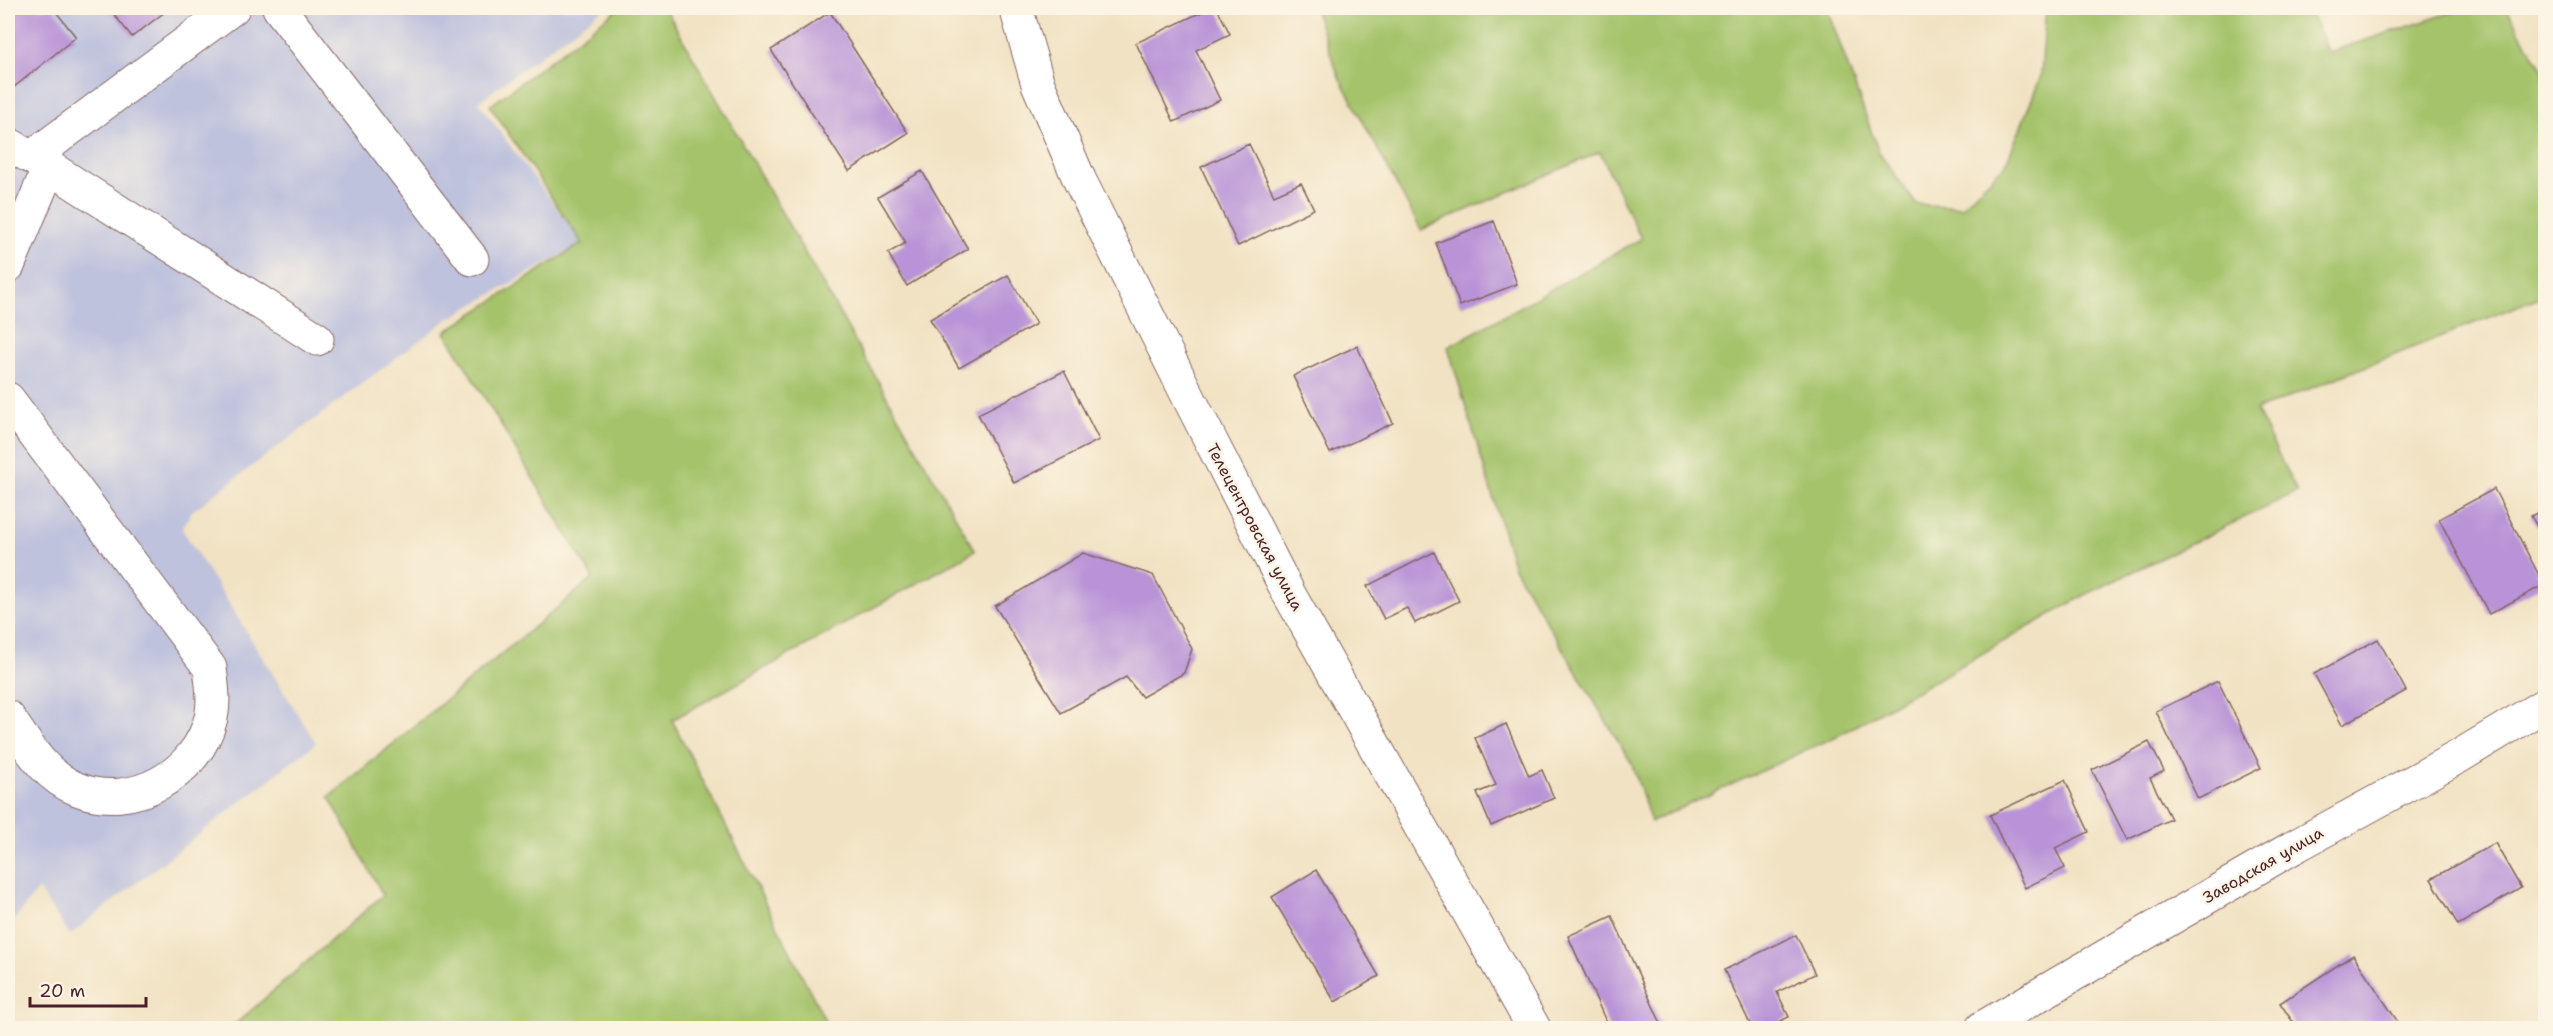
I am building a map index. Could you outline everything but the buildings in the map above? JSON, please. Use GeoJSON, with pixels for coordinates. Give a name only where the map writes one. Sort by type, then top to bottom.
{"type":"FeatureCollection","features":[{"type":"Feature","properties":{"kind":"street"},"geometry":{"type":"LineString","coordinates":[[8,266],[29,156],[233,8]]}},
{"type":"Feature","properties":{"kind":"street"},"geometry":{"type":"LineString","coordinates":[[279,8],[472,259]]}},
{"type":"Feature","properties":{"kind":"street","name":"Телецентровская улица"},"geometry":{"type":"LineString","coordinates":[[1016,8],[1038,84],[1080,181],[1196,413],[1289,594],[1534,1029]]}},
{"type":"Feature","properties":{"kind":"street"},"geometry":{"type":"LineString","coordinates":[[29,156],[317,339]]}},
{"type":"Feature","properties":{"kind":"street"},"geometry":{"type":"LineString","coordinates":[[8,399],[210,668],[214,693],[211,717],[203,740],[192,757],[168,779],[141,792],[106,795],[77,789],[47,771],[8,717]]}},
{"type":"Feature","properties":{"kind":"street","name":"Заводская улица"},"geometry":{"type":"LineString","coordinates":[[1982,1029],[2292,848],[2458,758],[2546,704]]}},
{"type":"Feature","properties":{"kind":"shaded area"},"geometry":{"type":"Polygon","coordinates":[[[8,8],[604,8],[478,102],[582,243],[448,319],[191,512],[182,529],[316,743],[70,935],[38,889],[8,928],[8,8]]]}},
{"type":"Feature","properties":{"kind":"green space"},"geometry":{"type":"Polygon","coordinates":[[[619,8],[665,8],[975,551],[672,720],[829,1028],[231,1028],[383,895],[329,797],[593,578],[445,332],[582,243],[490,106],[619,8]]]}},
{"type":"Feature","properties":{"kind":"green space"},"geometry":{"type":"Polygon","coordinates":[[[1314,8],[1827,8],[1879,153],[1916,204],[1961,207],[2006,164],[2041,76],[2046,8],[2308,8],[2329,52],[2465,8],[2506,8],[2545,74],[2545,295],[2256,410],[2297,492],[2085,595],[1839,735],[1651,822],[1632,764],[1514,568],[1448,347],[1641,239],[1600,152],[1421,230],[1339,77],[1314,8]]]}}]}
